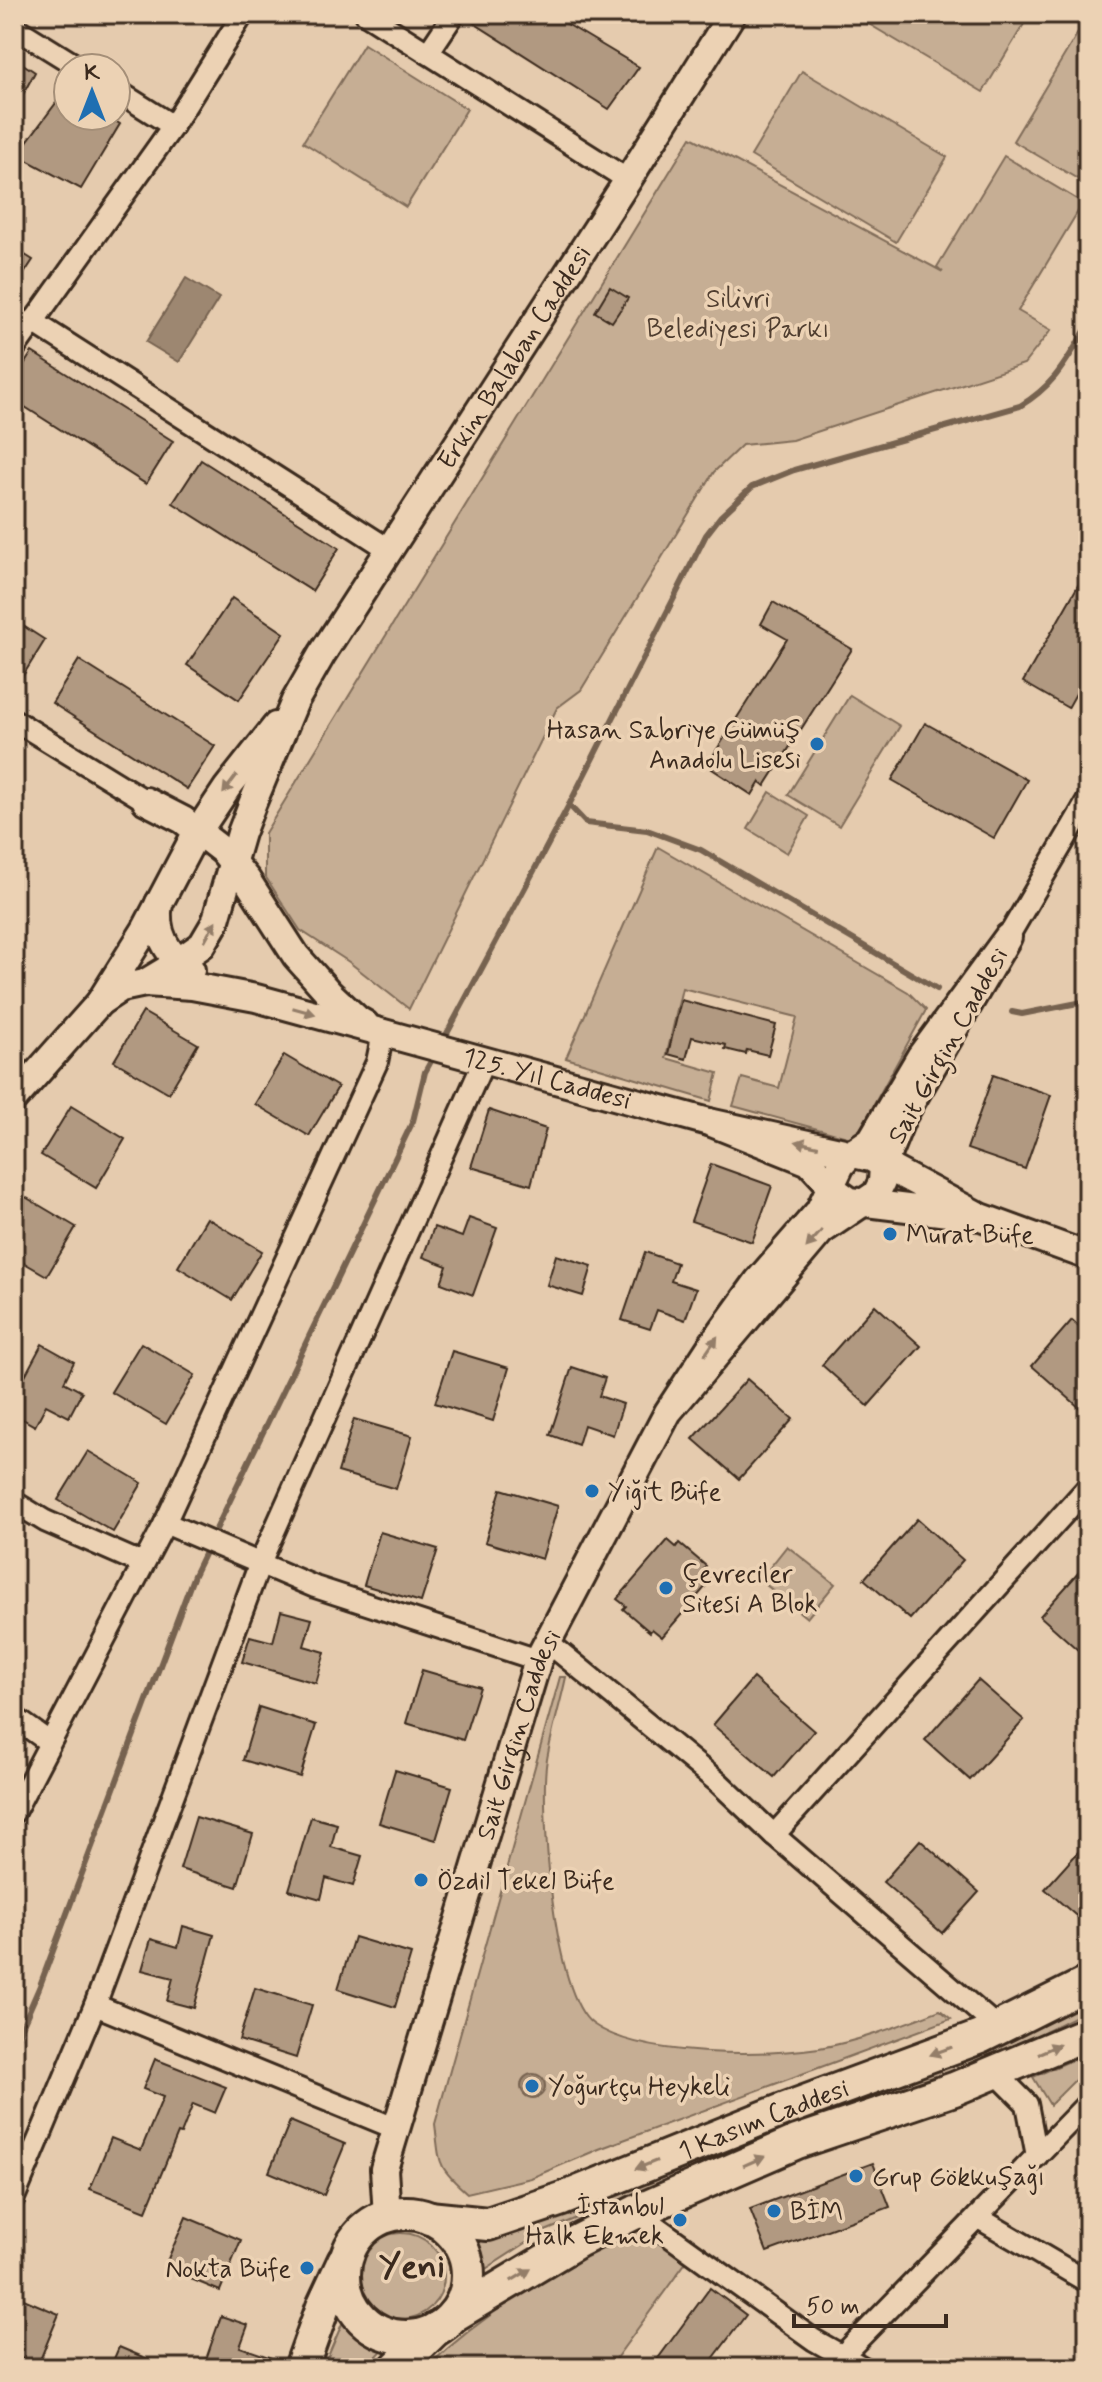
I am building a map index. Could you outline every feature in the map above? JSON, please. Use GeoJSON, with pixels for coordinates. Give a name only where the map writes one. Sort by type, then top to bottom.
{"type":"FeatureCollection","features":[{"type":"Feature","properties":{"kind":"main road","name":"1 Kasım Caddesi"},"geometry":{"type":"LineString","coordinates":[[429,2218],[488,2224],[562,2199],[783,2110],[980,2037],[1088,1983]]}},
{"type":"Feature","properties":{"kind":"main road","name":"1 Kasım Caddesi"},"geometry":{"type":"LineString","coordinates":[[445,2322],[578,2241],[636,2212],[797,2142],[995,2072],[1088,2033]]}},
{"type":"Feature","properties":{"kind":"main road"},"geometry":{"type":"LineString","coordinates":[[301,2368],[324,2304],[356,2238],[370,2224],[387,2216],[408,2213],[429,2218],[452,2235],[466,2260],[468,2279],[464,2298],[445,2322],[396,2368]]}},
{"type":"Feature","properties":{"kind":"main road"},"geometry":{"type":"LineString","coordinates":[[347,2254],[344,2275],[347,2296],[358,2315],[374,2329],[394,2336],[416,2336],[445,2322]]}},
{"type":"Feature","properties":{"kind":"street"},"geometry":{"type":"LineString","coordinates":[[14,349],[173,126],[243,14]]}},
{"type":"Feature","properties":{"kind":"street"},"geometry":{"type":"LineString","coordinates":[[366,14],[628,180]]}},
{"type":"Feature","properties":{"kind":"street"},"geometry":{"type":"LineString","coordinates":[[428,53],[454,14]]}},
{"type":"Feature","properties":{"kind":"street","name":"Erkin Balaban Caddesi"},"geometry":{"type":"LineString","coordinates":[[14,1099],[100,1002],[198,831],[227,788],[295,701],[732,14]]}},
{"type":"Feature","properties":{"kind":"street"},"geometry":{"type":"LineString","coordinates":[[14,27],[54,52]]}},
{"type":"Feature","properties":{"kind":"street"},"geometry":{"type":"LineString","coordinates":[[132,100],[173,126]]}},
{"type":"Feature","properties":{"kind":"street"},"geometry":{"type":"LineString","coordinates":[[32,321],[390,550]]}},
{"type":"Feature","properties":{"kind":"street","name":"Erkin Balaban Caddesi"},"geometry":{"type":"LineString","coordinates":[[100,1002],[121,988],[145,983],[202,945],[245,861],[253,802],[295,701]]}},
{"type":"Feature","properties":{"kind":"street"},"geometry":{"type":"LineString","coordinates":[[14,720],[198,831],[240,872],[296,956],[358,1020],[383,1033],[377,1062],[165,1523],[14,1812]]}},
{"type":"Feature","properties":{"kind":"street"},"geometry":{"type":"LineString","coordinates":[[1008,937],[1088,800]]}},
{"type":"Feature","properties":{"kind":"street"},"geometry":{"type":"LineString","coordinates":[[146,801],[179,832],[185,843],[181,861]]}},
{"type":"Feature","properties":{"kind":"street"},"geometry":{"type":"LineString","coordinates":[[159,903],[156,918],[158,932],[178,963],[256,998]]}},
{"type":"Feature","properties":{"kind":"street","name":"Sait Girgin Caddesi"},"geometry":{"type":"LineString","coordinates":[[387,2216],[384,2169],[543,1652],[668,1412],[758,1281],[819,1211],[830,1185],[851,1154],[871,1140],[920,1057],[1008,937]]}},
{"type":"Feature","properties":{"kind":"street","name":"Sait Girgin Caddesi"},"geometry":{"type":"LineString","coordinates":[[668,1412],[821,1231],[876,1194],[882,1182],[883,1165],[902,1118],[1008,937]]}},
{"type":"Feature","properties":{"kind":"street"},"geometry":{"type":"LineString","coordinates":[[145,983],[192,986],[256,998]]}},
{"type":"Feature","properties":{"kind":"street","name":"125. Yıl Caddesi"},"geometry":{"type":"LineString","coordinates":[[256,998],[709,1122],[871,1158],[981,1217],[1088,1256]]}},
{"type":"Feature","properties":{"kind":"street"},"geometry":{"type":"LineString","coordinates":[[14,2198],[95,2005],[260,1563],[484,1061]]}},
{"type":"Feature","properties":{"kind":"street","name":"125. Yıl Caddesi"},"geometry":{"type":"LineString","coordinates":[[709,1122],[809,1162],[850,1201],[981,1217]]}},
{"type":"Feature","properties":{"kind":"street"},"geometry":{"type":"LineString","coordinates":[[774,1835],[1088,1487]]}},
{"type":"Feature","properties":{"kind":"street"},"geometry":{"type":"LineString","coordinates":[[14,1502],[45,1521],[143,1564]]}},
{"type":"Feature","properties":{"kind":"street"},"geometry":{"type":"LineString","coordinates":[[165,1523],[315,1587],[543,1652],[719,1783],[774,1835],[998,2028]]}},
{"type":"Feature","properties":{"kind":"street"},"geometry":{"type":"LineString","coordinates":[[14,1717],[49,1742]]}},
{"type":"Feature","properties":{"kind":"street"},"geometry":{"type":"LineString","coordinates":[[95,2005],[397,2129]]}},
{"type":"Feature","properties":{"kind":"street"},"geometry":{"type":"LineString","coordinates":[[995,2072],[1027,2104],[1037,2156]]}},
{"type":"Feature","properties":{"kind":"street"},"geometry":{"type":"LineString","coordinates":[[838,2361],[1088,2103]]}},
{"type":"Feature","properties":{"kind":"street"},"geometry":{"type":"LineString","coordinates":[[636,2212],[814,2340],[838,2361],[864,2368]]}},
{"type":"Feature","properties":{"kind":"street"},"geometry":{"type":"LineString","coordinates":[[977,2217],[1088,2282]]}},
{"type":"Feature","properties":{"kind":"green space"},"geometry":{"type":"Polygon","coordinates":[[[852,14],[1030,14],[983,92],[852,14]]]}},
{"type":"Feature","properties":{"kind":"green space"},"geometry":{"type":"Polygon","coordinates":[[[1079,31],[1088,36],[1088,185],[1013,141],[1079,31]]]}},
{"type":"Feature","properties":{"kind":"green space"},"geometry":{"type":"Polygon","coordinates":[[[364,44],[467,109],[406,207],[303,142],[364,44]]]}},
{"type":"Feature","properties":{"kind":"green space"},"geometry":{"type":"Polygon","coordinates":[[[802,71],[947,157],[896,242],[751,156],[802,71]]]}},
{"type":"Feature","properties":{"kind":"green space","name":"Silivri Belediyesi Parkı"},"geometry":{"type":"Polygon","coordinates":[[[691,137],[943,272],[937,267],[1004,156],[1083,203],[1018,311],[1051,330],[1024,364],[792,440],[742,445],[714,472],[581,690],[557,708],[409,1009],[349,962],[300,930],[265,876],[265,833],[691,137]]]}},
{"type":"Feature","properties":{"kind":"green space"},"geometry":{"type":"Polygon","coordinates":[[[850,695],[900,726],[839,826],[788,795],[850,695]]]}},
{"type":"Feature","properties":{"kind":"green space"},"geometry":{"type":"Polygon","coordinates":[[[770,792],[809,816],[787,853],[748,829],[770,792]]]}},
{"type":"Feature","properties":{"kind":"green space"},"geometry":{"type":"Polygon","coordinates":[[[658,847],[908,992],[926,1010],[860,1130],[851,1138],[733,1106],[742,1078],[779,1088],[797,1017],[682,988],[666,1058],[718,1073],[711,1101],[566,1058],[658,847]]]}},
{"type":"Feature","properties":{"kind":"green space"},"geometry":{"type":"Polygon","coordinates":[[[787,1546],[835,1584],[807,1618],[760,1580],[787,1546]]]}},
{"type":"Feature","properties":{"kind":"green space"},"geometry":{"type":"Polygon","coordinates":[[[560,1677],[566,1677],[546,1766],[548,1861],[559,1942],[568,1978],[579,2007],[593,2024],[614,2035],[641,2043],[671,2049],[735,2053],[795,2051],[835,2045],[940,2010],[951,2019],[599,2149],[531,2178],[467,2193],[441,2163],[435,2124],[560,1677]]]}},
{"type":"Feature","properties":{"kind":"green space"},"geometry":{"type":"Polygon","coordinates":[[[1088,1993],[1088,2010],[970,2068],[776,2136],[543,2232],[481,2272],[471,2238],[535,2223],[630,2184],[876,2093],[963,2057],[1088,1993]]]}},
{"type":"Feature","properties":{"kind":"green space"},"geometry":{"type":"Polygon","coordinates":[[[1088,2053],[1088,2067],[1050,2105],[1033,2077],[1088,2053]]]}},
{"type":"Feature","properties":{"kind":"green space"},"geometry":{"type":"Polygon","coordinates":[[[643,2225],[689,2258],[609,2368],[426,2368],[502,2306],[643,2225]]]}},
{"type":"Feature","properties":{"kind":"green space"},"geometry":{"type":"Polygon","coordinates":[[[401,2233],[425,2240],[437,2252],[444,2276],[437,2300],[425,2312],[401,2319],[377,2312],[365,2300],[358,2276],[365,2252],[377,2240],[401,2233]]]}},
{"type":"Feature","properties":{"kind":"green space"},"geometry":{"type":"Polygon","coordinates":[[[344,2319],[359,2333],[388,2344],[366,2368],[323,2368],[344,2319]]]}},
{"type":"Feature","properties":{"kind":"shaded area"},"geometry":{"type":"Polygon","coordinates":[[[186,278],[219,298],[179,362],[146,342],[186,278]]]}},
{"type":"Feature","properties":{"kind":"shaded area"},"geometry":{"type":"Polygon","coordinates":[[[533,2074],[542,2077],[545,2086],[542,2095],[533,2098],[524,2095],[521,2086],[524,2077],[533,2074]]]}},
{"type":"Feature","properties":{"kind":"building"},"geometry":{"type":"Polygon","coordinates":[[[467,14],[566,14],[562,21],[639,67],[609,109],[466,18],[467,14]]]}},
{"type":"Feature","properties":{"kind":"building"},"geometry":{"type":"Polygon","coordinates":[[[14,58],[35,72],[14,111],[14,58]]]}},
{"type":"Feature","properties":{"kind":"building"},"geometry":{"type":"Polygon","coordinates":[[[52,108],[52,132],[115,132],[81,189],[17,155],[52,108]]]}},
{"type":"Feature","properties":{"kind":"building"},"geometry":{"type":"Polygon","coordinates":[[[14,248],[33,260],[14,289],[14,248]]]}},
{"type":"Feature","properties":{"kind":"building"},"geometry":{"type":"Polygon","coordinates":[[[610,287],[628,298],[612,322],[595,312],[610,287]]]}},
{"type":"Feature","properties":{"kind":"building"},"geometry":{"type":"Polygon","coordinates":[[[32,352],[173,441],[146,484],[14,400],[14,380],[32,352]]]}},
{"type":"Feature","properties":{"kind":"building"},"geometry":{"type":"Polygon","coordinates":[[[201,460],[339,548],[312,591],[173,503],[201,460]]]}},
{"type":"Feature","properties":{"kind":"building"},"geometry":{"type":"Polygon","coordinates":[[[1088,568],[1088,672],[1068,708],[1023,682],[1088,568]]]}},
{"type":"Feature","properties":{"kind":"building"},"geometry":{"type":"Polygon","coordinates":[[[232,598],[284,633],[239,700],[187,665],[232,598]]]}},
{"type":"Feature","properties":{"kind":"building"},"geometry":{"type":"Polygon","coordinates":[[[773,602],[852,649],[765,786],[760,782],[752,795],[712,769],[720,757],[714,754],[787,639],[761,624],[773,602]]]}},
{"type":"Feature","properties":{"kind":"building"},"geometry":{"type":"Polygon","coordinates":[[[14,620],[45,640],[14,690],[14,620]]]}},
{"type":"Feature","properties":{"kind":"building"},"geometry":{"type":"Polygon","coordinates":[[[79,660],[215,746],[187,789],[52,703],[79,660]]]}},
{"type":"Feature","properties":{"kind":"building"},"geometry":{"type":"Polygon","coordinates":[[[925,723],[1027,780],[994,838],[892,780],[925,723]]]}},
{"type":"Feature","properties":{"kind":"building"},"geometry":{"type":"Polygon","coordinates":[[[681,1000],[776,1025],[768,1055],[747,1050],[746,1054],[725,1049],[726,1045],[692,1037],[686,1059],[668,1054],[681,1000]]]}},
{"type":"Feature","properties":{"kind":"building"},"geometry":{"type":"Polygon","coordinates":[[[143,1012],[198,1044],[169,1093],[114,1061],[143,1012]]]}},
{"type":"Feature","properties":{"kind":"building"},"geometry":{"type":"Polygon","coordinates":[[[284,1055],[338,1087],[309,1136],[255,1104],[284,1055]]]}},
{"type":"Feature","properties":{"kind":"building"},"geometry":{"type":"Polygon","coordinates":[[[993,1075],[1051,1095],[1025,1169],[967,1149],[993,1075]]]}},
{"type":"Feature","properties":{"kind":"building"},"geometry":{"type":"Polygon","coordinates":[[[71,1106],[125,1139],[96,1188],[41,1155],[71,1106]]]}},
{"type":"Feature","properties":{"kind":"building"},"geometry":{"type":"Polygon","coordinates":[[[489,1110],[546,1129],[531,1185],[471,1167],[489,1110]]]}},
{"type":"Feature","properties":{"kind":"building"},"geometry":{"type":"Polygon","coordinates":[[[711,1164],[772,1186],[752,1242],[691,1221],[711,1164]]]}},
{"type":"Feature","properties":{"kind":"building"},"geometry":{"type":"Polygon","coordinates":[[[22,1195],[76,1227],[47,1276],[14,1257],[14,1207],[22,1195]]]}},
{"type":"Feature","properties":{"kind":"building"},"geometry":{"type":"Polygon","coordinates":[[[207,1218],[262,1251],[232,1300],[178,1267],[207,1218]]]}},
{"type":"Feature","properties":{"kind":"building"},"geometry":{"type":"Polygon","coordinates":[[[469,1218],[497,1228],[473,1295],[441,1283],[447,1266],[423,1257],[434,1227],[462,1237],[469,1218]]]}},
{"type":"Feature","properties":{"kind":"building"},"geometry":{"type":"Polygon","coordinates":[[[645,1252],[677,1263],[671,1281],[696,1289],[685,1320],[657,1310],[650,1329],[622,1320],[645,1252]]]}},
{"type":"Feature","properties":{"kind":"building"},"geometry":{"type":"Polygon","coordinates":[[[556,1255],[592,1266],[583,1296],[547,1285],[556,1255]]]}},
{"type":"Feature","properties":{"kind":"building"},"geometry":{"type":"Polygon","coordinates":[[[875,1305],[921,1346],[868,1406],[822,1365],[875,1305]]]}},
{"type":"Feature","properties":{"kind":"building"},"geometry":{"type":"Polygon","coordinates":[[[1072,1320],[1088,1334],[1088,1415],[1032,1366],[1072,1320]]]}},
{"type":"Feature","properties":{"kind":"building"},"geometry":{"type":"Polygon","coordinates":[[[141,1343],[195,1375],[166,1424],[111,1392],[141,1343]]]}},
{"type":"Feature","properties":{"kind":"building"},"geometry":{"type":"Polygon","coordinates":[[[42,1344],[74,1362],[64,1382],[82,1392],[69,1417],[46,1405],[35,1426],[14,1414],[14,1396],[42,1344]]]}},
{"type":"Feature","properties":{"kind":"building"},"geometry":{"type":"Polygon","coordinates":[[[452,1351],[509,1368],[493,1421],[435,1403],[452,1351]]]}},
{"type":"Feature","properties":{"kind":"building"},"geometry":{"type":"Polygon","coordinates":[[[572,1367],[605,1378],[599,1396],[623,1404],[613,1435],[584,1425],[578,1445],[550,1435],[572,1367]]]}},
{"type":"Feature","properties":{"kind":"building"},"geometry":{"type":"Polygon","coordinates":[[[747,1379],[793,1419],[739,1479],[693,1439],[747,1379]]]}},
{"type":"Feature","properties":{"kind":"building"},"geometry":{"type":"Polygon","coordinates":[[[354,1419],[412,1436],[396,1489],[338,1472],[354,1419]]]}},
{"type":"Feature","properties":{"kind":"building"},"geometry":{"type":"Polygon","coordinates":[[[88,1451],[142,1483],[113,1532],[58,1500],[88,1451]]]}},
{"type":"Feature","properties":{"kind":"building"},"geometry":{"type":"Polygon","coordinates":[[[501,1489],[558,1506],[542,1559],[485,1542],[501,1489]]]}},
{"type":"Feature","properties":{"kind":"building"},"geometry":{"type":"Polygon","coordinates":[[[917,1519],[963,1560],[910,1619],[864,1579],[917,1519]]]}},
{"type":"Feature","properties":{"kind":"building"},"geometry":{"type":"Polygon","coordinates":[[[380,1532],[438,1549],[421,1602],[364,1585],[380,1532]]]}},
{"type":"Feature","properties":{"kind":"building","name":"Çevreciler Sitesi A Blok"},"geometry":{"type":"Polygon","coordinates":[[[668,1540],[676,1547],[679,1543],[714,1577],[662,1637],[652,1629],[650,1632],[623,1609],[626,1606],[617,1599],[668,1540]]]}},
{"type":"Feature","properties":{"kind":"building"},"geometry":{"type":"Polygon","coordinates":[[[1088,1562],[1088,1659],[1040,1616],[1088,1562]]]}},
{"type":"Feature","properties":{"kind":"building"},"geometry":{"type":"Polygon","coordinates":[[[281,1611],[312,1619],[304,1646],[325,1652],[316,1683],[242,1662],[250,1636],[273,1642],[281,1611]]]}},
{"type":"Feature","properties":{"kind":"building"},"geometry":{"type":"Polygon","coordinates":[[[422,1670],[480,1687],[463,1740],[406,1723],[422,1670]]]}},
{"type":"Feature","properties":{"kind":"building"},"geometry":{"type":"Polygon","coordinates":[[[753,1678],[814,1731],[774,1777],[713,1725],[753,1678]]]}},
{"type":"Feature","properties":{"kind":"building"},"geometry":{"type":"Polygon","coordinates":[[[978,1680],[1024,1720],[970,1780],[925,1740],[978,1680]]]}},
{"type":"Feature","properties":{"kind":"building"},"geometry":{"type":"Polygon","coordinates":[[[259,1707],[316,1725],[300,1777],[243,1760],[259,1707]]]}},
{"type":"Feature","properties":{"kind":"building"},"geometry":{"type":"Polygon","coordinates":[[[395,1770],[452,1787],[436,1840],[379,1823],[395,1770]]]}},
{"type":"Feature","properties":{"kind":"building"},"geometry":{"type":"Polygon","coordinates":[[[196,1817],[253,1834],[237,1887],[180,1869],[196,1817]]]}},
{"type":"Feature","properties":{"kind":"building"},"geometry":{"type":"Polygon","coordinates":[[[311,1817],[337,1824],[331,1847],[362,1856],[353,1886],[326,1878],[321,1899],[289,1890],[311,1817]]]}},
{"type":"Feature","properties":{"kind":"building"},"geometry":{"type":"Polygon","coordinates":[[[920,1840],[979,1892],[942,1933],[883,1882],[920,1840]]]}},
{"type":"Feature","properties":{"kind":"building"},"geometry":{"type":"Polygon","coordinates":[[[1088,1841],[1088,1926],[1045,1889],[1088,1841]]]}},
{"type":"Feature","properties":{"kind":"building"},"geometry":{"type":"Polygon","coordinates":[[[183,1926],[214,1935],[194,2008],[167,2001],[173,1978],[142,1970],[151,1939],[178,1947],[183,1926]]]}},
{"type":"Feature","properties":{"kind":"building"},"geometry":{"type":"Polygon","coordinates":[[[354,1937],[411,1954],[395,2007],[338,1989],[354,1937]]]}},
{"type":"Feature","properties":{"kind":"building"},"geometry":{"type":"Polygon","coordinates":[[[255,1988],[312,2005],[296,2058],[239,2040],[255,1988]]]}},
{"type":"Feature","properties":{"kind":"building"},"geometry":{"type":"Polygon","coordinates":[[[155,2059],[226,2087],[215,2113],[193,2104],[146,2211],[90,2189],[111,2138],[141,2150],[163,2097],[143,2089],[155,2059]]]}},
{"type":"Feature","properties":{"kind":"building"},"geometry":{"type":"Polygon","coordinates":[[[290,2121],[345,2144],[324,2195],[269,2172],[290,2121]]]}},
{"type":"Feature","properties":{"kind":"building"},"geometry":{"type":"Polygon","coordinates":[[[873,2163],[890,2207],[767,2252],[750,2209],[873,2163]]]}},
{"type":"Feature","properties":{"kind":"building"},"geometry":{"type":"Polygon","coordinates":[[[186,2217],[241,2240],[220,2291],[164,2268],[186,2217]]]}},
{"type":"Feature","properties":{"kind":"building"},"geometry":{"type":"Polygon","coordinates":[[[710,2288],[746,2315],[706,2368],[651,2368],[710,2288]]]}},
{"type":"Feature","properties":{"kind":"building"},"geometry":{"type":"Polygon","coordinates":[[[14,2295],[59,2314],[38,2365],[14,2355],[14,2295]]]}},
{"type":"Feature","properties":{"kind":"building"},"geometry":{"type":"Polygon","coordinates":[[[221,2316],[248,2325],[240,2347],[283,2362],[282,2368],[203,2368],[221,2316]]]}},
{"type":"Feature","properties":{"kind":"building"},"geometry":{"type":"Polygon","coordinates":[[[119,2347],[169,2368],[110,2368],[119,2347]]]}},
{"type":"Feature","properties":{"kind":"waterway"},"geometry":{"type":"LineString","coordinates":[[443,1041],[569,805],[706,535],[720,517],[752,487],[794,470],[1020,406],[1052,380],[1088,326]]}},
{"type":"Feature","properties":{"kind":"waterway"},"geometry":{"type":"LineString","coordinates":[[569,805],[586,823],[647,830],[701,850],[937,989]]}},
{"type":"Feature","properties":{"kind":"waterway"},"geometry":{"type":"LineString","coordinates":[[1012,1012],[1022,1014],[1088,1001]]}},
{"type":"Feature","properties":{"kind":"waterway"},"geometry":{"type":"LineString","coordinates":[[14,2045],[39,1988],[194,1575],[413,1121],[425,1072],[435,1054]]}},
{"type":"Feature","properties":{"kind":"place","name":"Hasan Sabriye Gümüş Anadolu Lisesi"},"geometry":{"type":"Point","coordinates":[817,744]}},
{"type":"Feature","properties":{"kind":"place","name":"Murat Büfe"},"geometry":{"type":"Point","coordinates":[890,1234]}},
{"type":"Feature","properties":{"kind":"place","name":"Yiğit Büfe"},"geometry":{"type":"Point","coordinates":[592,1491]}},
{"type":"Feature","properties":{"kind":"place","name":"Çevreciler Sitesi A Blok"},"geometry":{"type":"Point","coordinates":[666,1588]}},
{"type":"Feature","properties":{"kind":"place","name":"Özdil Tekel Büfe"},"geometry":{"type":"Point","coordinates":[421,1880]}},
{"type":"Feature","properties":{"kind":"place","name":"Yoğurtçu Heykeli"},"geometry":{"type":"Point","coordinates":[532,2086]}},
{"type":"Feature","properties":{"kind":"place","name":"Grup Gökkuşağı"},"geometry":{"type":"Point","coordinates":[856,2176]}},
{"type":"Feature","properties":{"kind":"place","name":"BİM"},"geometry":{"type":"Point","coordinates":[774,2211]}},
{"type":"Feature","properties":{"kind":"place","name":"İstanbul Halk Ekmek"},"geometry":{"type":"Point","coordinates":[680,2220]}},
{"type":"Feature","properties":{"kind":"place","name":"Nokta Büfe"},"geometry":{"type":"Point","coordinates":[307,2268]}},
{"type":"Feature","properties":{"kind":"district","name":"Yeni"},"geometry":{"type":"Point","coordinates":[412,2265]}}]}
